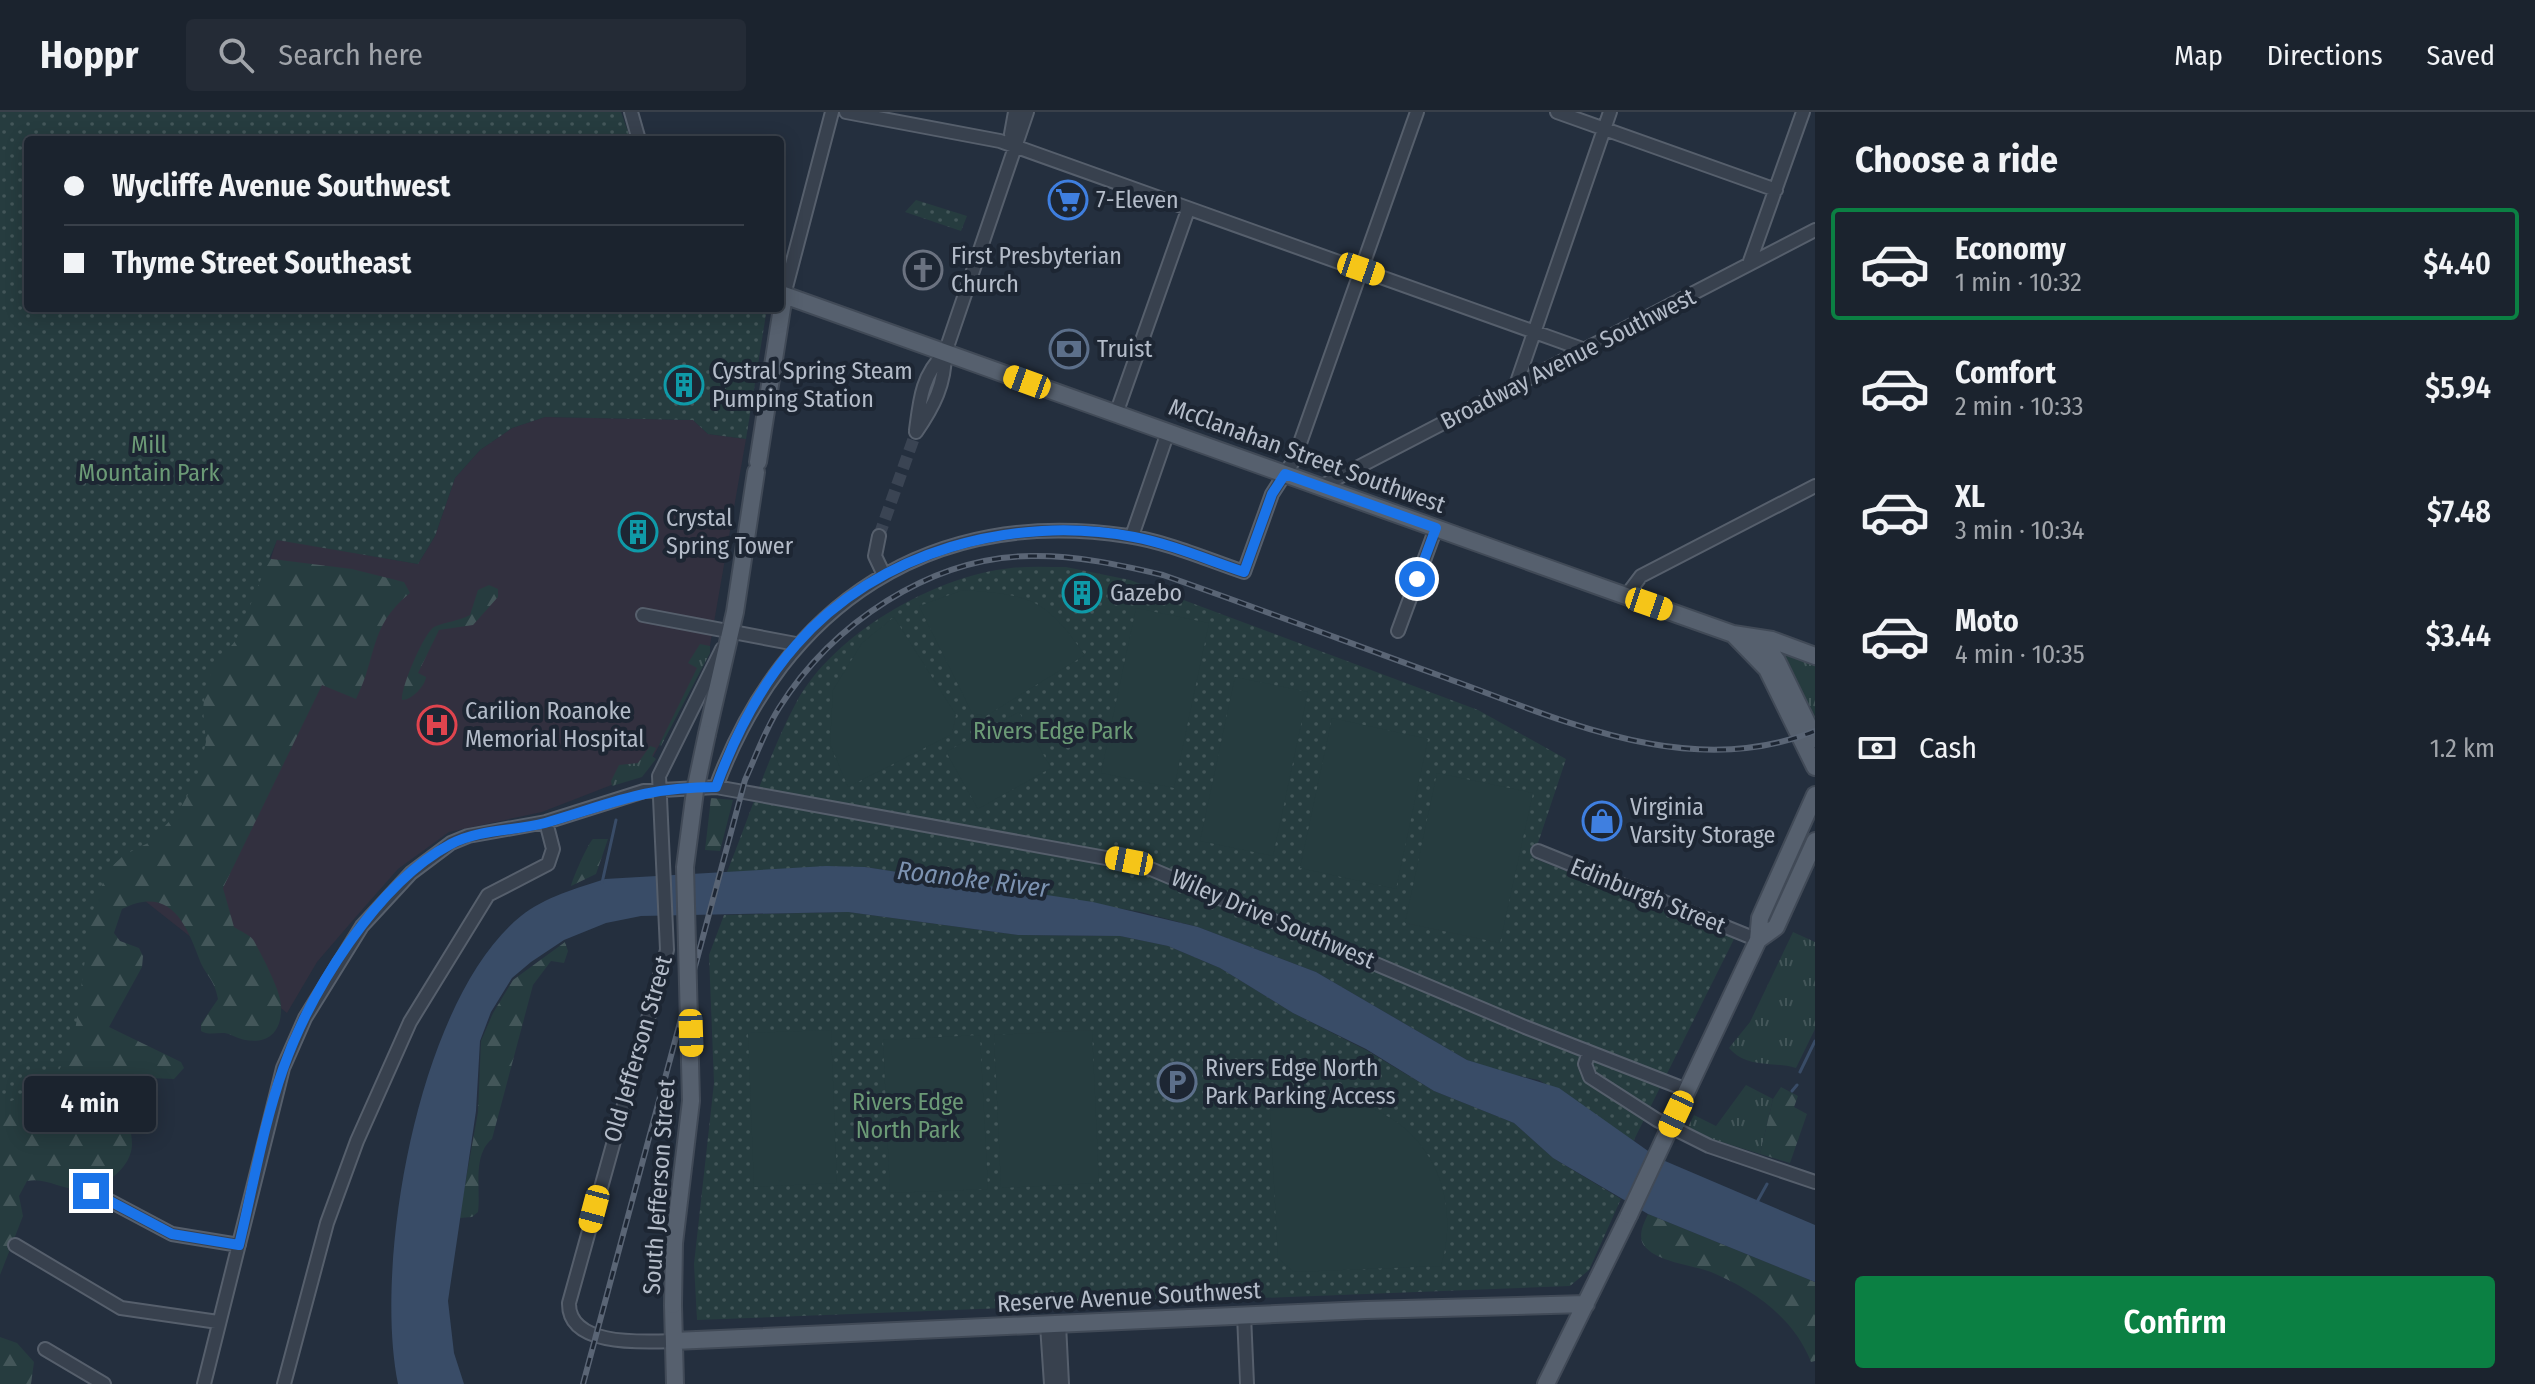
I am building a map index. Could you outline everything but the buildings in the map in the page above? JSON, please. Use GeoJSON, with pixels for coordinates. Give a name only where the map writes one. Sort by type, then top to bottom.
{"type":"FeatureCollection","features":[{"type":"Feature","properties":{"kind":"main road","name":"McClanahan Street Southwest"},"geometry":{"type":"LineString","coordinates":[[784,295],[1733,634],[1772,640],[1815,656]]}},
{"type":"Feature","properties":{"kind":"main road","name":"South Jefferson Street"},"geometry":{"type":"LineString","coordinates":[[675,1384],[673,1305],[679,1188],[691,1101],[685,867],[707,734],[731,633],[779,312]]}},
{"type":"Feature","properties":{"kind":"main road"},"geometry":{"type":"LineString","coordinates":[[1733,634],[1769,650],[1815,739]]}},
{"type":"Feature","properties":{"kind":"main road"},"geometry":{"type":"LineString","coordinates":[[1733,634],[1767,669],[1815,767]]}},
{"type":"Feature","properties":{"kind":"main road"},"geometry":{"type":"LineString","coordinates":[[1546,1384],[1758,940],[1760,918],[1815,795]]}},
{"type":"Feature","properties":{"kind":"main road"},"geometry":{"type":"LineString","coordinates":[[1758,940],[1776,927],[1815,841]]}},
{"type":"Feature","properties":{"kind":"main road"},"geometry":{"type":"LineString","coordinates":[[1784,911],[1815,859]]}},
{"type":"Feature","properties":{"kind":"main road","name":"Reserve Avenue Southwest"},"geometry":{"type":"LineString","coordinates":[[674,1341],[1244,1315],[1586,1304]]}},
{"type":"Feature","properties":{"kind":"street"},"geometry":{"type":"LineString","coordinates":[[631,112],[638,136]]}},
{"type":"Feature","properties":{"kind":"street","name":"South Jefferson Street"},"geometry":{"type":"LineString","coordinates":[[784,287],[832,112]]}},
{"type":"Feature","properties":{"kind":"street"},"geometry":{"type":"LineString","coordinates":[[846,112],[1000,141],[1585,350]]}},
{"type":"Feature","properties":{"kind":"street"},"geometry":{"type":"LineString","coordinates":[[1015,112],[1011,134],[1016,147]]}},
{"type":"Feature","properties":{"kind":"street"},"geometry":{"type":"LineString","coordinates":[[945,353],[929,369],[919,400],[916,432],[934,405],[945,374],[945,353],[1027,112]]}},
{"type":"Feature","properties":{"kind":"street"},"geometry":{"type":"LineString","coordinates":[[716,787],[754,702],[796,644],[836,606],[884,575],[960,544],[1010,533],[1075,532],[1132,536],[1244,572],[1272,494],[1295,457],[1417,112]]}},
{"type":"Feature","properties":{"kind":"street"},"geometry":{"type":"LineString","coordinates":[[1557,112],[1776,190]]}},
{"type":"Feature","properties":{"kind":"street"},"geometry":{"type":"LineString","coordinates":[[1516,385],[1610,112]]}},
{"type":"Feature","properties":{"kind":"street"},"geometry":{"type":"LineString","coordinates":[[1749,264],[1803,112]]}},
{"type":"Feature","properties":{"kind":"street"},"geometry":{"type":"LineString","coordinates":[[1116,414],[1188,210]]}},
{"type":"Feature","properties":{"kind":"street","name":"Broadway Avenue Southwest"},"geometry":{"type":"LineString","coordinates":[[1320,487],[1815,230]]}},
{"type":"Feature","properties":{"kind":"street"},"geometry":{"type":"LineString","coordinates":[[1132,536],[1168,432]]}},
{"type":"Feature","properties":{"kind":"street"},"geometry":{"type":"LineString","coordinates":[[1626,596],[1641,576],[1815,486]]}},
{"type":"Feature","properties":{"kind":"street"},"geometry":{"type":"LineString","coordinates":[[1398,631],[1436,528]]}},
{"type":"Feature","properties":{"kind":"street"},"geometry":{"type":"LineString","coordinates":[[879,536],[875,556],[884,575]]}},
{"type":"Feature","properties":{"kind":"street"},"geometry":{"type":"LineString","coordinates":[[643,615],[796,644]]}},
{"type":"Feature","properties":{"kind":"street","name":"Old Jefferson Street"},"geometry":{"type":"LineString","coordinates":[[674,1341],[618,1340],[574,1326],[568,1315],[669,935],[661,765],[731,633]]}},
{"type":"Feature","properties":{"kind":"street","name":"Wiley Drive Southwest"},"geometry":{"type":"LineString","coordinates":[[204,1384],[283,1068],[305,1018],[362,926],[411,873],[451,843],[468,836],[546,822],[621,797],[660,789],[716,787],[1139,864],[1687,1090]]}},
{"type":"Feature","properties":{"kind":"street"},"geometry":{"type":"LineString","coordinates":[[284,1384],[297,1323],[332,1210],[357,1141],[410,1022],[488,895],[548,864],[553,849],[546,822]]}},
{"type":"Feature","properties":{"kind":"street","name":"Edinburgh Street"},"geometry":{"type":"LineString","coordinates":[[1538,851],[1758,940]]}},
{"type":"Feature","properties":{"kind":"street"},"geometry":{"type":"LineString","coordinates":[[1589,1052],[1585,1064],[1590,1077],[1645,1113],[1709,1146],[1815,1182]]}},
{"type":"Feature","properties":{"kind":"street"},"geometry":{"type":"LineString","coordinates":[[91,1191],[172,1234],[239,1245]]}},
{"type":"Feature","properties":{"kind":"street"},"geometry":{"type":"LineString","coordinates":[[15,1245],[121,1308],[218,1322]]}},
{"type":"Feature","properties":{"kind":"street"},"geometry":{"type":"LineString","coordinates":[[1244,1315],[1247,1384]]}},
{"type":"Feature","properties":{"kind":"street"},"geometry":{"type":"LineString","coordinates":[[1051,1384],[1053,1324]]}},
{"type":"Feature","properties":{"kind":"street"},"geometry":{"type":"LineString","coordinates":[[1053,1324],[1062,1384]]}},
{"type":"Feature","properties":{"kind":"street"},"geometry":{"type":"LineString","coordinates":[[45,1349],[104,1384]]}},
{"type":"Feature","properties":{"kind":"shaded area","name":"Carilion Roanoke Memorial Hospital"},"geometry":{"type":"Polygon","coordinates":[[[545,417],[693,420],[708,434],[746,439],[709,651],[645,772],[542,812],[449,832],[398,869],[317,962],[287,1013],[107,871],[267,570],[277,539],[418,564],[435,536],[455,478],[480,450],[512,428],[545,417]]]}},
{"type":"Feature","properties":{"kind":"green space","name":"Mill Mountain Park"},"geometry":{"type":"Polygon","coordinates":[[[0,112],[621,112],[630,136],[24,136],[24,312],[766,312],[746,439],[708,434],[693,420],[545,417],[512,428],[480,450],[455,478],[435,536],[418,564],[277,540],[236,640],[214,667],[206,684],[203,709],[206,742],[198,776],[179,811],[150,842],[124,855],[107,871],[91,916],[76,1025],[69,1053],[56,1075],[34,1091],[0,1106],[0,112]]]}},
{"type":"Feature","properties":{"kind":"green space"},"geometry":{"type":"Polygon","coordinates":[[[916,200],[967,216],[961,231],[905,212],[916,200]]]}},
{"type":"Feature","properties":{"kind":"green space"},"geometry":{"type":"Polygon","coordinates":[[[0,525],[352,569],[404,582],[410,593],[380,630],[356,699],[322,685],[223,888],[234,927],[253,939],[274,982],[281,1005],[278,1026],[267,1038],[250,1041],[201,1031],[201,1024],[218,999],[182,922],[164,905],[152,902],[122,909],[114,933],[120,941],[139,948],[143,956],[142,967],[109,1027],[181,1062],[184,1068],[174,1079],[150,1078],[135,1084],[128,1108],[131,1153],[115,1176],[81,1189],[27,1181],[19,1196],[23,1216],[0,1275],[0,525]]]}},
{"type":"Feature","properties":{"kind":"green space","name":"Rivers Edge Park"},"geometry":{"type":"Polygon","coordinates":[[[1066,567],[1130,580],[1478,710],[1566,759],[1533,858],[1735,937],[1633,1142],[1539,1080],[1500,1072],[1467,1060],[1316,972],[1198,927],[1141,912],[865,867],[727,872],[786,722],[813,678],[834,654],[888,613],[950,583],[1011,568],[1066,567]]]}},
{"type":"Feature","properties":{"kind":"green space"},"geometry":{"type":"Polygon","coordinates":[[[489,585],[498,589],[498,597],[473,625],[439,630],[418,673],[426,677],[423,684],[414,695],[402,700],[413,662],[429,632],[434,627],[470,615],[478,590],[489,585]]]}},
{"type":"Feature","properties":{"kind":"green space"},"geometry":{"type":"Polygon","coordinates":[[[963,590],[1005,594],[1034,603],[1059,622],[1085,655],[986,716],[972,713],[919,606],[963,590]]]}},
{"type":"Feature","properties":{"kind":"green space"},"geometry":{"type":"Polygon","coordinates":[[[1136,608],[1209,623],[1174,788],[1101,773],[1136,608]]]}},
{"type":"Feature","properties":{"kind":"green space"},"geometry":{"type":"Polygon","coordinates":[[[894,617],[956,715],[952,734],[848,787],[830,744],[833,690],[862,643],[894,617]]]}},
{"type":"Feature","properties":{"kind":"green space"},"geometry":{"type":"Polygon","coordinates":[[[700,644],[710,646],[710,653],[661,746],[697,668],[688,663],[700,644]]]}},
{"type":"Feature","properties":{"kind":"green space"},"geometry":{"type":"Polygon","coordinates":[[[1778,649],[1815,662],[1815,721],[1778,649]]]}},
{"type":"Feature","properties":{"kind":"green space"},"geometry":{"type":"Polygon","coordinates":[[[1235,677],[1308,692],[1273,856],[1200,841],[1235,677]]]}},
{"type":"Feature","properties":{"kind":"green space"},"geometry":{"type":"Polygon","coordinates":[[[1019,712],[1051,768],[978,809],[946,752],[1019,712]]]}},
{"type":"Feature","properties":{"kind":"green space"},"geometry":{"type":"Polygon","coordinates":[[[1332,718],[1428,739],[1396,889],[1300,868],[1332,718]]]}},
{"type":"Feature","properties":{"kind":"green space"},"geometry":{"type":"Polygon","coordinates":[[[650,746],[656,748],[652,756],[656,759],[642,777],[612,786],[611,781],[619,765],[638,763],[650,746]]]}},
{"type":"Feature","properties":{"kind":"green space"},"geometry":{"type":"Polygon","coordinates":[[[1437,773],[1533,793],[1500,943],[1405,923],[1437,773]]]}},
{"type":"Feature","properties":{"kind":"green space"},"geometry":{"type":"Polygon","coordinates":[[[711,798],[733,800],[720,851],[705,850],[711,798]]]}},
{"type":"Feature","properties":{"kind":"green space"},"geometry":{"type":"Polygon","coordinates":[[[593,839],[608,839],[596,874],[571,886],[584,854],[593,839]]]}},
{"type":"Feature","properties":{"kind":"green space","name":"Rivers Edge North Park"},"geometry":{"type":"Polygon","coordinates":[[[848,912],[1018,935],[1120,936],[1168,946],[1220,968],[1293,1013],[1366,1050],[1434,1091],[1514,1123],[1553,1158],[1621,1199],[1589,1270],[1570,1286],[697,1320],[694,1264],[714,1083],[709,955],[724,915],[848,912]]]}},
{"type":"Feature","properties":{"kind":"green space"},"geometry":{"type":"Polygon","coordinates":[[[1793,932],[1815,942],[1815,1029],[1796,1068],[1752,1062],[1729,1048],[1750,1022],[1793,932]]]}},
{"type":"Feature","properties":{"kind":"green space"},"geometry":{"type":"Polygon","coordinates":[[[565,942],[568,951],[564,963],[551,961],[533,985],[492,1139],[482,1154],[478,1212],[472,1217],[459,1218],[478,1112],[481,1041],[513,980],[565,942]]]}},
{"type":"Feature","properties":{"kind":"green space"},"geometry":{"type":"Polygon","coordinates":[[[831,1030],[837,1183],[754,1187],[748,1033],[831,1030]]]}},
{"type":"Feature","properties":{"kind":"green space"},"geometry":{"type":"Polygon","coordinates":[[[1092,1030],[1099,1183],[1001,1188],[994,1035],[1092,1030]]]}},
{"type":"Feature","properties":{"kind":"green space"},"geometry":{"type":"Polygon","coordinates":[[[980,1035],[988,1189],[890,1193],[883,1040],[980,1035]]]}},
{"type":"Feature","properties":{"kind":"green space"},"geometry":{"type":"Polygon","coordinates":[[[1746,1085],[1773,1099],[1760,1154],[1686,1131],[1694,1115],[1716,1126],[1746,1085]]]}},
{"type":"Feature","properties":{"kind":"green space"},"geometry":{"type":"Polygon","coordinates":[[[1781,1087],[1798,1096],[1794,1107],[1807,1114],[1790,1163],[1760,1154],[1773,1099],[1781,1087]]]}},
{"type":"Feature","properties":{"kind":"green space"},"geometry":{"type":"Polygon","coordinates":[[[1334,1099],[1364,1105],[1390,1118],[1412,1135],[1428,1156],[1440,1180],[1446,1207],[1447,1236],[1441,1266],[1294,1272],[1278,1258],[1270,1111],[1305,1101],[1334,1099]]]}},
{"type":"Feature","properties":{"kind":"green space"},"geometry":{"type":"Polygon","coordinates":[[[1648,1214],[1815,1282],[1815,1361],[1811,1362],[1804,1346],[1783,1319],[1742,1287],[1711,1272],[1665,1259],[1648,1250],[1641,1236],[1648,1214]]]}},
{"type":"Feature","properties":{"kind":"green space"},"geometry":{"type":"Polygon","coordinates":[[[0,1337],[17,1343],[34,1362],[31,1384],[0,1384],[0,1337]]]}},
{"type":"Feature","properties":{"kind":"water"},"geometry":{"type":"Polygon","coordinates":[[[826,866],[865,867],[1093,902],[1198,927],[1316,972],[1467,1060],[1559,1088],[1658,1158],[1815,1225],[1815,1282],[1648,1214],[1553,1158],[1514,1123],[1434,1091],[1366,1049],[1293,1013],[1220,968],[1168,946],[1120,936],[1018,935],[848,912],[641,916],[606,923],[564,940],[512,978],[491,1012],[480,1041],[476,1111],[448,1301],[454,1353],[464,1384],[398,1384],[392,1332],[392,1271],[399,1203],[412,1135],[431,1068],[455,1006],[485,955],[530,909],[605,879],[826,866]]]}},
{"type":"Feature","properties":{"kind":"waterway"},"geometry":{"type":"LineString","coordinates":[[602,883],[616,820]]}},
{"type":"Feature","properties":{"kind":"waterway"},"geometry":{"type":"LineString","coordinates":[[1800,1072],[1815,1041]]}},
{"type":"Feature","properties":{"kind":"waterway"},"geometry":{"type":"LineString","coordinates":[[1792,1091],[1797,1085]]}},
{"type":"Feature","properties":{"kind":"waterway"},"geometry":{"type":"LineString","coordinates":[[1757,1202],[1767,1184]]}},
{"type":"Feature","properties":{"kind":"tunnel"},"geometry":{"type":"LineString","coordinates":[[879,536],[916,432]]}},
{"type":"Feature","properties":{"kind":"railway"},"geometry":{"type":"LineString","coordinates":[[583,1384],[745,780],[774,716],[801,677],[855,623],[921,582],[956,568],[993,559],[1048,556],[1098,561],[1163,575],[1530,709],[1624,738],[1672,747],[1719,750],[1767,745],[1815,731]]}},
{"type":"Feature","properties":{"kind":"place","name":"7-Eleven"},"geometry":{"type":"Point","coordinates":[1068,200]}},
{"type":"Feature","properties":{"kind":"place","name":"First Presbyterian Church"},"geometry":{"type":"Point","coordinates":[923,270]}},
{"type":"Feature","properties":{"kind":"place","name":"Truist"},"geometry":{"type":"Point","coordinates":[1069,349]}},
{"type":"Feature","properties":{"kind":"place","name":"Cystral Spring Steam Pumping Station"},"geometry":{"type":"Point","coordinates":[684,385]}},
{"type":"Feature","properties":{"kind":"place","name":"Crystal Spring Tower"},"geometry":{"type":"Point","coordinates":[638,532]}},
{"type":"Feature","properties":{"kind":"place","name":"Gazebo"},"geometry":{"type":"Point","coordinates":[1082,593]}},
{"type":"Feature","properties":{"kind":"place","name":"Carilion Roanoke Memorial Hospital"},"geometry":{"type":"Point","coordinates":[437,725]}},
{"type":"Feature","properties":{"kind":"place","name":"Virginia Varsity Storage"},"geometry":{"type":"Point","coordinates":[1602,821]}},
{"type":"Feature","properties":{"kind":"place","name":"Rivers Edge North Park Parking Access"},"geometry":{"type":"Point","coordinates":[1177,1082]}},
{"type":"Feature","properties":{"kind":"route"},"geometry":{"type":"LineString","coordinates":[[91,1191],[172,1234],[239,1245],[283,1068],[305,1018],[362,926],[411,873],[451,843],[468,836],[546,822],[644,791],[716,787],[742,723],[770,677],[796,644],[836,606],[884,575],[918,559],[985,537],[1036,531],[1075,532],[1132,536],[1244,572],[1272,494],[1285,474],[1436,528],[1417,579]]}},
{"type":"Feature","properties":{"kind":"water label","name":"Roanoke River"},"geometry":{"type":"Point","coordinates":[973,879]}}]}
